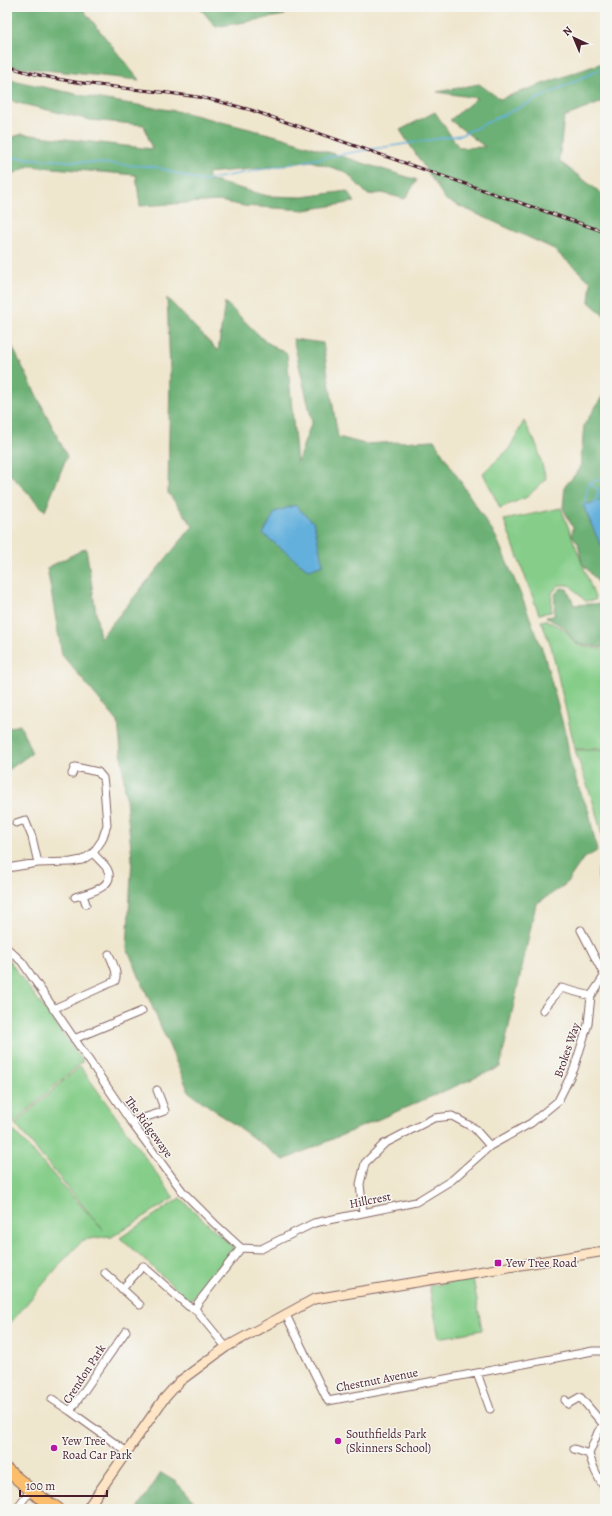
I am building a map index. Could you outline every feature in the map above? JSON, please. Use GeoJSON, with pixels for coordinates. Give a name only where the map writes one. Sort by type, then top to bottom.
{"type":"FeatureCollection","features":[{"type":"Feature","properties":{"kind":"highway"},"geometry":{"type":"LineString","coordinates":[[7,1470],[31,1490],[58,1509]]}},
{"type":"Feature","properties":{"kind":"street"},"geometry":{"type":"LineString","coordinates":[[7,868],[38,863],[82,860],[93,853],[102,840],[107,826],[103,778],[98,772],[75,767],[72,774]]}},
{"type":"Feature","properties":{"kind":"street"},"geometry":{"type":"LineString","coordinates":[[16,823],[25,820],[32,837],[38,863]]}},
{"type":"Feature","properties":{"kind":"street"},"geometry":{"type":"LineString","coordinates":[[76,897],[100,889],[107,884],[109,879],[106,868],[93,853]]}},
{"type":"Feature","properties":{"kind":"street"},"geometry":{"type":"LineString","coordinates":[[605,869],[605,876]]}},
{"type":"Feature","properties":{"kind":"street"},"geometry":{"type":"LineString","coordinates":[[83,895],[86,904]]}},
{"type":"Feature","properties":{"kind":"street"},"geometry":{"type":"LineString","coordinates":[[581,930],[604,975]]}},
{"type":"Feature","properties":{"kind":"street","name":"The Ridgewaye"},"geometry":{"type":"LineString","coordinates":[[7,948],[22,962],[131,1122],[183,1192],[241,1248]]}},
{"type":"Feature","properties":{"kind":"street"},"geometry":{"type":"LineString","coordinates":[[53,1009],[115,982],[117,973],[109,954]]}},
{"type":"Feature","properties":{"kind":"street","name":"Brokes Way"},"geometry":{"type":"LineString","coordinates":[[490,1146],[532,1123],[558,1101],[574,1069],[588,1024],[591,996],[604,975]]}},
{"type":"Feature","properties":{"kind":"street"},"geometry":{"type":"LineString","coordinates":[[543,1010],[561,988],[591,996]]}},
{"type":"Feature","properties":{"kind":"street"},"geometry":{"type":"LineString","coordinates":[[74,1039],[142,1011]]}},
{"type":"Feature","properties":{"kind":"street"},"geometry":{"type":"LineString","coordinates":[[131,1122],[164,1111],[157,1090]]}},
{"type":"Feature","properties":{"kind":"street"},"geometry":{"type":"LineString","coordinates":[[363,1213],[360,1184],[365,1163],[384,1144],[434,1118],[452,1116],[474,1128],[490,1146]]}},
{"type":"Feature","properties":{"kind":"street","name":"Hillcrest"},"geometry":{"type":"LineString","coordinates":[[241,1248],[261,1248],[314,1223],[416,1202],[452,1180],[490,1146]]}},
{"type":"Feature","properties":{"kind":"street"},"geometry":{"type":"LineString","coordinates":[[195,1309],[198,1303],[241,1248]]}},
{"type":"Feature","properties":{"kind":"street"},"geometry":{"type":"LineString","coordinates":[[87,1509],[163,1400],[180,1381],[226,1347],[314,1299],[605,1251]]}},
{"type":"Feature","properties":{"kind":"street"},"geometry":{"type":"LineString","coordinates":[[122,1289],[143,1266],[188,1306],[195,1309],[226,1347]]}},
{"type":"Feature","properties":{"kind":"street"},"geometry":{"type":"LineString","coordinates":[[105,1273],[140,1305]]}},
{"type":"Feature","properties":{"kind":"street","name":"Chestnut Avenue"},"geometry":{"type":"LineString","coordinates":[[286,1315],[328,1401],[593,1351],[605,1351]]}},
{"type":"Feature","properties":{"kind":"street","name":"Crendon Park"},"geometry":{"type":"LineString","coordinates":[[126,1332],[70,1411],[127,1452]]}},
{"type":"Feature","properties":{"kind":"street"},"geometry":{"type":"LineString","coordinates":[[477,1373],[490,1409]]}},
{"type":"Feature","properties":{"kind":"street"},"geometry":{"type":"LineString","coordinates":[[565,1400],[568,1404],[580,1397],[604,1424],[591,1446],[589,1454],[600,1482],[605,1488]]}},
{"type":"Feature","properties":{"kind":"street"},"geometry":{"type":"LineString","coordinates":[[52,1399],[70,1411]]}},
{"type":"Feature","properties":{"kind":"street"},"geometry":{"type":"LineString","coordinates":[[574,1449],[589,1454]]}},
{"type":"Feature","properties":{"kind":"street"},"geometry":{"type":"LineString","coordinates":[[16,1509],[31,1490]]}},
{"type":"Feature","properties":{"kind":"green space"},"geometry":{"type":"Polygon","coordinates":[[[7,7],[83,7],[85,12],[139,80],[7,66],[7,7]]]}},
{"type":"Feature","properties":{"kind":"green space"},"geometry":{"type":"Polygon","coordinates":[[[199,7],[282,7],[285,15],[216,27],[199,7]]]}},
{"type":"Feature","properties":{"kind":"green space"},"geometry":{"type":"Polygon","coordinates":[[[605,62],[605,101],[564,117],[559,161],[605,196],[605,316],[589,302],[591,282],[552,248],[446,200],[400,130],[435,112],[459,148],[485,147],[450,120],[477,98],[437,92],[479,84],[500,99],[605,62]]]}},
{"type":"Feature","properties":{"kind":"green space"},"geometry":{"type":"Polygon","coordinates":[[[7,79],[94,98],[182,112],[277,136],[417,180],[405,199],[382,193],[368,195],[346,172],[311,161],[274,167],[207,173],[209,180],[268,196],[303,197],[347,191],[355,202],[305,210],[244,206],[219,201],[140,206],[136,175],[29,166],[7,177],[7,139],[22,134],[152,149],[144,125],[90,120],[14,102],[7,93],[7,79]]]}},
{"type":"Feature","properties":{"kind":"green space"},"geometry":{"type":"Polygon","coordinates":[[[167,298],[218,351],[225,302],[265,341],[287,354],[297,463],[312,421],[293,339],[323,343],[338,437],[365,444],[434,440],[496,537],[521,595],[544,654],[566,736],[570,760],[578,786],[589,812],[597,851],[583,859],[565,885],[536,904],[500,1067],[284,1160],[189,1092],[127,948],[132,858],[118,722],[62,655],[47,568],[86,548],[100,638],[193,526],[168,493],[170,370],[167,298]]]}},
{"type":"Feature","properties":{"kind":"green space"},"geometry":{"type":"Polygon","coordinates":[[[7,336],[67,456],[45,511],[7,471],[7,336]]]}},
{"type":"Feature","properties":{"kind":"green space"},"geometry":{"type":"Polygon","coordinates":[[[605,392],[605,597],[603,588],[582,563],[578,543],[572,535],[573,528],[563,508],[565,486],[580,469],[584,425],[605,392]]]}},
{"type":"Feature","properties":{"kind":"green space"},"geometry":{"type":"Polygon","coordinates":[[[524,421],[537,446],[546,479],[527,497],[500,508],[483,473],[509,449],[524,421]]]}},
{"type":"Feature","properties":{"kind":"green space"},"geometry":{"type":"Polygon","coordinates":[[[561,508],[596,600],[585,601],[570,585],[559,585],[552,593],[551,612],[539,614],[504,520],[561,508]]]}},
{"type":"Feature","properties":{"kind":"green space"},"geometry":{"type":"Polygon","coordinates":[[[561,588],[567,589],[574,605],[605,603],[605,648],[575,643],[565,628],[546,617],[554,616],[555,594],[561,588]]]}},
{"type":"Feature","properties":{"kind":"green space"},"geometry":{"type":"Polygon","coordinates":[[[546,620],[565,630],[575,644],[605,650],[605,749],[575,749],[551,646],[541,621],[546,620]]]}},
{"type":"Feature","properties":{"kind":"green space"},"geometry":{"type":"Polygon","coordinates":[[[20,725],[32,753],[7,771],[7,728],[20,725]]]}},
{"type":"Feature","properties":{"kind":"green space"},"geometry":{"type":"Polygon","coordinates":[[[575,750],[605,750],[605,847],[594,805],[575,750]]]}},
{"type":"Feature","properties":{"kind":"green space"},"geometry":{"type":"Polygon","coordinates":[[[7,958],[83,1061],[7,1129],[7,958]]]}},
{"type":"Feature","properties":{"kind":"green space"},"geometry":{"type":"Polygon","coordinates":[[[80,1066],[174,1198],[110,1238],[109,1236],[83,1240],[61,1263],[7,1327],[7,1138],[14,1131],[103,1230],[15,1124],[80,1066]]]}},
{"type":"Feature","properties":{"kind":"green space"},"geometry":{"type":"Polygon","coordinates":[[[180,1198],[234,1248],[190,1301],[120,1238],[180,1198]]]}},
{"type":"Feature","properties":{"kind":"green space"},"geometry":{"type":"Polygon","coordinates":[[[473,1278],[482,1330],[439,1338],[429,1286],[473,1278]]]}},
{"type":"Feature","properties":{"kind":"green space"},"geometry":{"type":"Polygon","coordinates":[[[161,1473],[176,1482],[201,1509],[137,1509],[161,1473]]]}},
{"type":"Feature","properties":{"kind":"water"},"geometry":{"type":"Polygon","coordinates":[[[605,500],[605,545],[603,546],[600,544],[583,505],[605,500]]]}},
{"type":"Feature","properties":{"kind":"water"},"geometry":{"type":"Polygon","coordinates":[[[295,505],[314,523],[323,565],[309,570],[263,534],[275,512],[295,505]]]}},
{"type":"Feature","properties":{"kind":"waterway"},"geometry":{"type":"LineString","coordinates":[[7,157],[156,167],[201,181],[354,152],[461,135],[605,67]]}},
{"type":"Feature","properties":{"kind":"waterway"},"geometry":{"type":"LineString","coordinates":[[583,505],[588,485],[591,481],[600,480],[605,467]]}},
{"type":"Feature","properties":{"kind":"waterway"},"geometry":{"type":"LineString","coordinates":[[590,483],[601,493],[594,502]]}},
{"type":"Feature","properties":{"kind":"waterway"},"geometry":{"type":"LineString","coordinates":[[596,499],[598,491]]}},
{"type":"Feature","properties":{"kind":"railway"},"geometry":{"type":"LineString","coordinates":[[7,66],[54,78],[102,86],[198,97],[251,110],[605,232]]}},
{"type":"Feature","properties":{"kind":"place","name":"Yew Tree Road"},"geometry":{"type":"Point","coordinates":[498,1263]}},
{"type":"Feature","properties":{"kind":"place","name":"Southfields Park (Skinners School)"},"geometry":{"type":"Point","coordinates":[338,1441]}},
{"type":"Feature","properties":{"kind":"place","name":"Yew Tree Road Car Park"},"geometry":{"type":"Point","coordinates":[54,1448]}}]}
